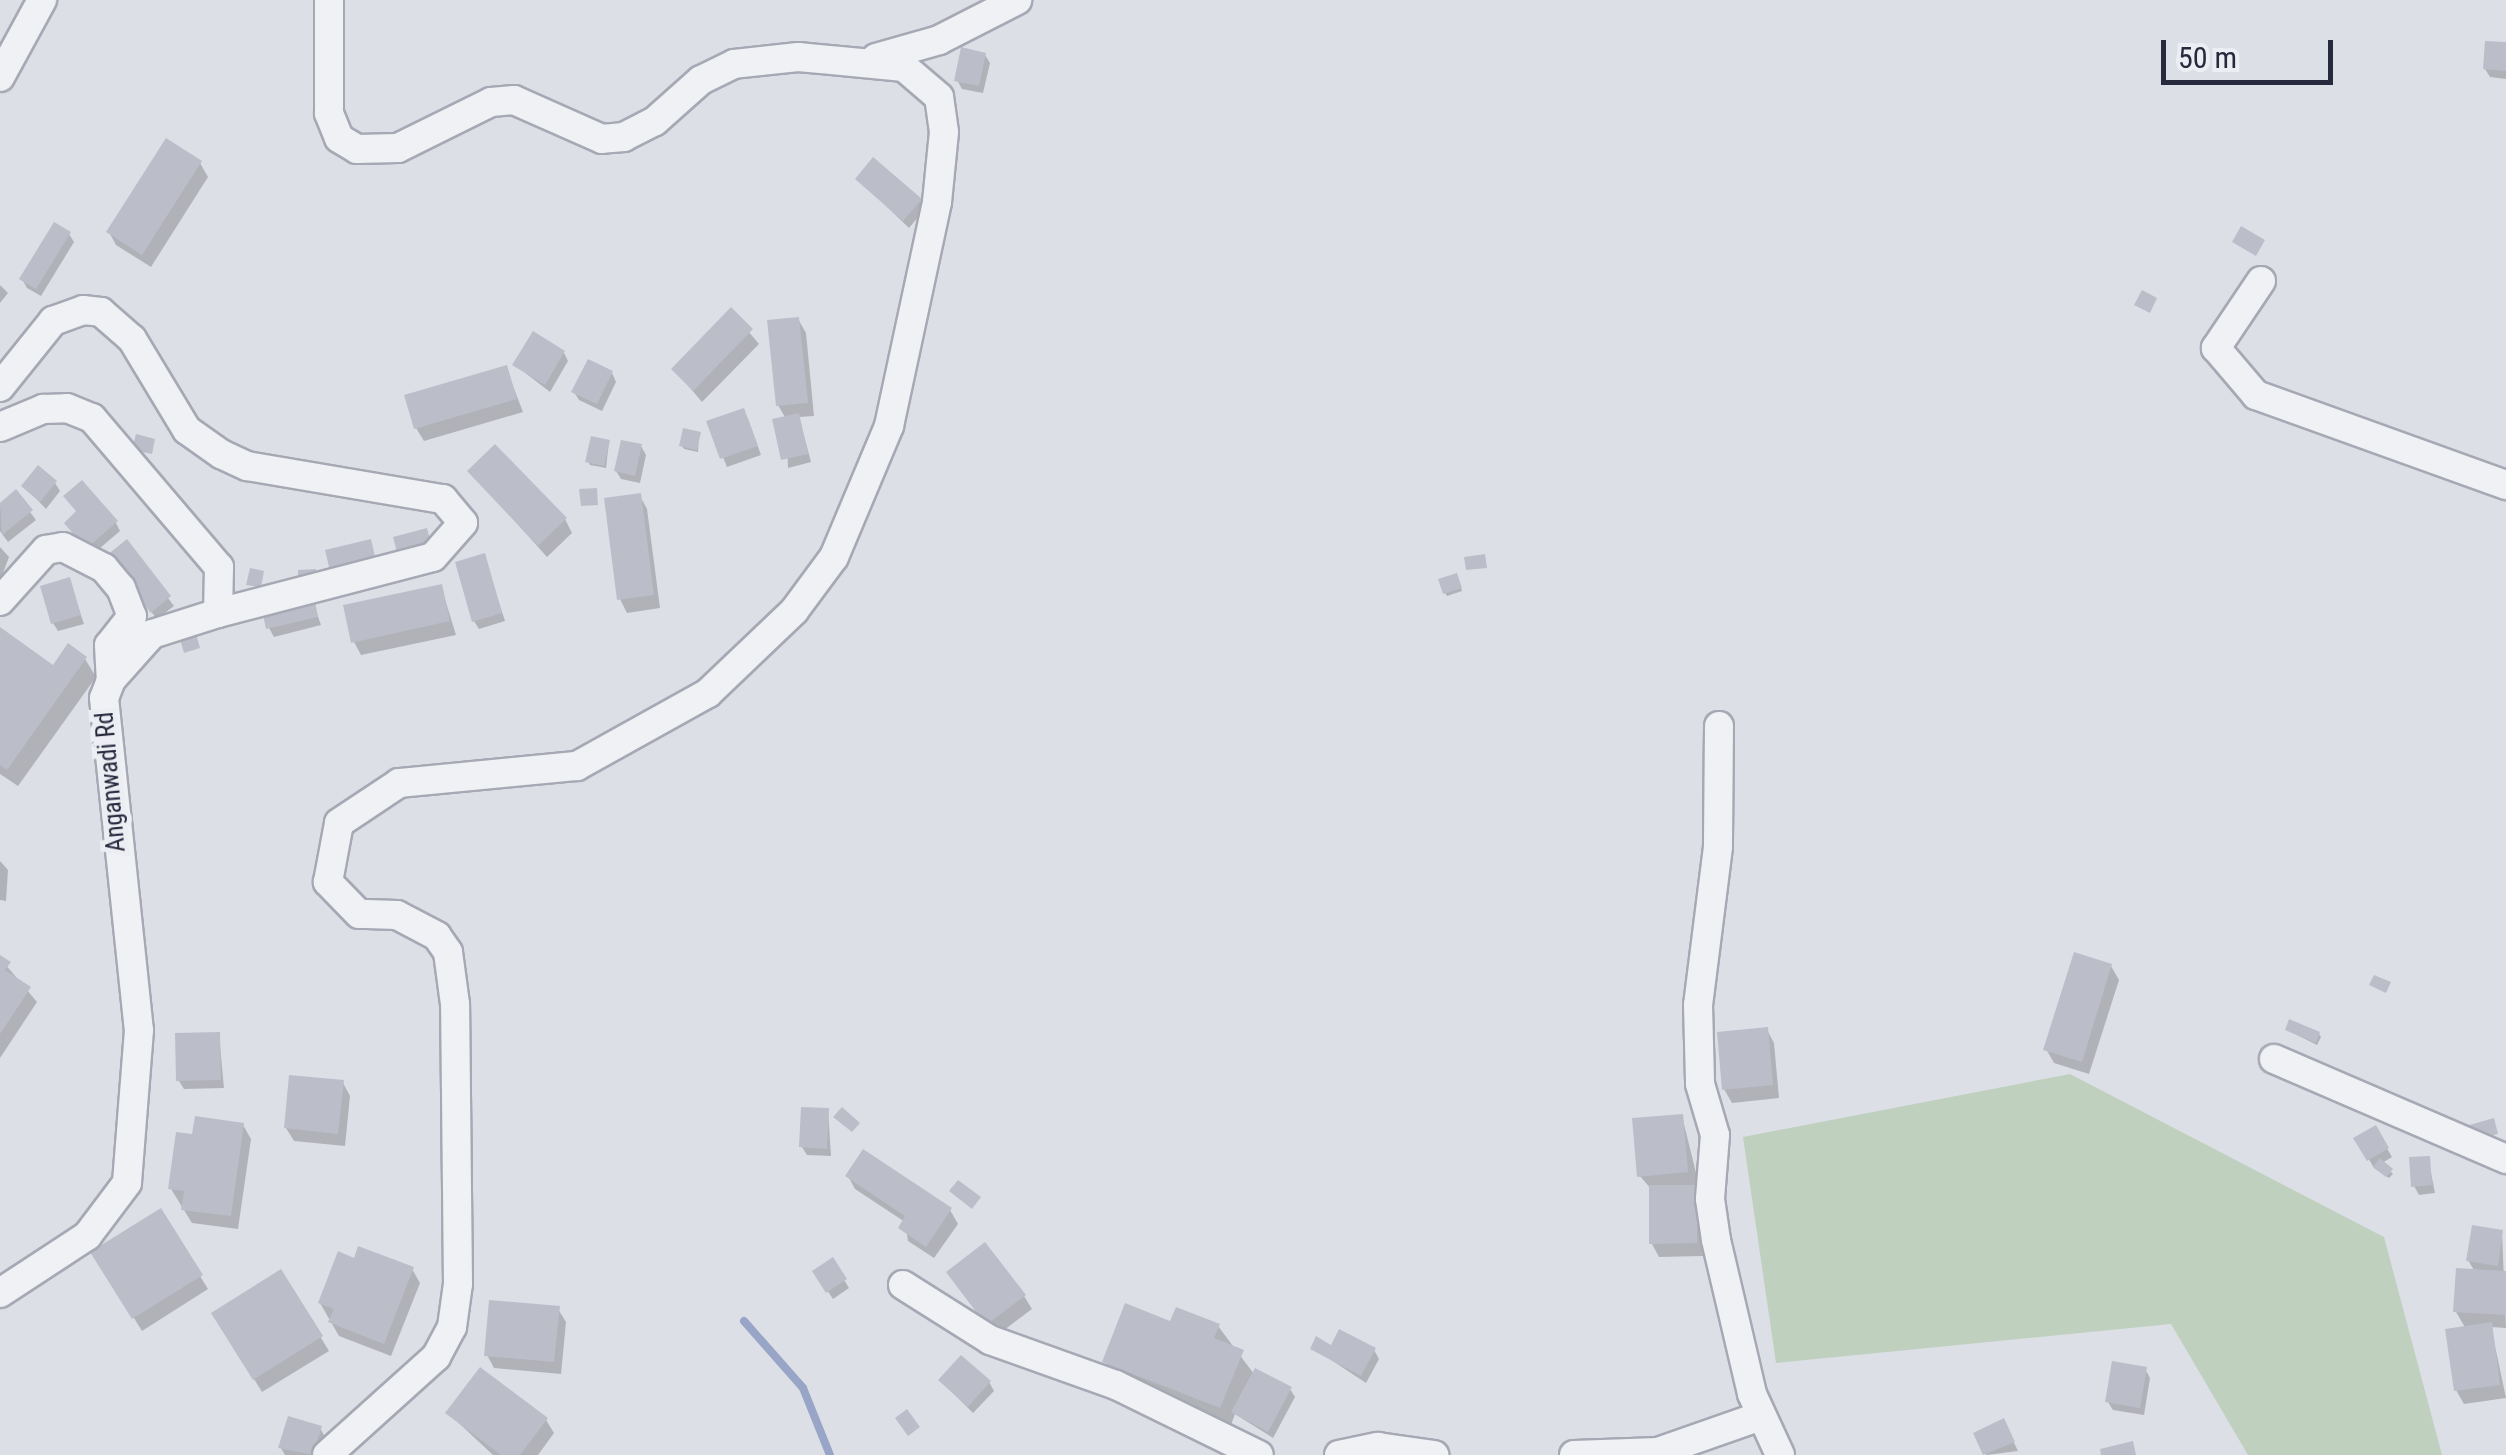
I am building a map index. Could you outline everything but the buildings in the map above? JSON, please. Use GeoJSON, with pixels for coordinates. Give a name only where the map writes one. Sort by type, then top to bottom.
{"type":"FeatureCollection","features":[{"type":"Feature","properties":{"kind":"street"},"geometry":{"type":"LineString","coordinates":[[0,77],[42,0]]}},
{"type":"Feature","properties":{"kind":"street"},"geometry":{"type":"LineString","coordinates":[[327,1455],[436,1357],[452,1327],[458,1284],[455,1004],[448,952],[437,936],[396,915],[359,914],[328,882],[339,822],[399,783],[576,766],[670,719],[747,660],[834,557],[888,426],[937,202],[944,132],[938,97],[925,80],[904,67],[869,60],[798,57],[734,64],[701,80],[655,121],[624,137],[602,139],[502,101],[375,153],[339,138],[328,113],[329,0]]}},
{"type":"Feature","properties":{"kind":"street"},"geometry":{"type":"LineString","coordinates":[[869,60],[938,40],[1018,0]]}},
{"type":"Feature","properties":{"kind":"street"},"geometry":{"type":"LineString","coordinates":[[2261,280],[2216,348],[2256,395],[2506,486]]}},
{"type":"Feature","properties":{"kind":"street","name":"Anganwadi Rd"},"geometry":{"type":"LineString","coordinates":[[0,386],[53,321],[83,310],[101,312],[132,339],[187,430],[221,454],[248,466],[443,498],[463,523],[433,557],[152,634],[111,680],[102,715],[138,1030],[128,1184],[87,1236],[0,1293]]}},
{"type":"Feature","properties":{"kind":"street"},"geometry":{"type":"LineString","coordinates":[[0,427],[43,409],[67,408],[92,418],[214,555],[218,613]]}},
{"type":"Feature","properties":{"kind":"street"},"geometry":{"type":"LineString","coordinates":[[0,601],[46,550],[63,547],[104,568],[121,588],[132,616],[109,645],[111,680]]}},
{"type":"Feature","properties":{"kind":"street"},"geometry":{"type":"LineString","coordinates":[[1718,726],[1718,848],[1696,1036],[1700,1084],[1715,1135],[1710,1199],[1716,1240],[1762,1416],[1780,1455]]}},
{"type":"Feature","properties":{"kind":"street"},"geometry":{"type":"LineString","coordinates":[[2274,1059],[2506,1159]]}},
{"type":"Feature","properties":{"kind":"street"},"geometry":{"type":"LineString","coordinates":[[904,1285],[990,1340],[1116,1385],[1259,1455]]}},
{"type":"Feature","properties":{"kind":"street"},"geometry":{"type":"LineString","coordinates":[[1574,1455],[1658,1452],[1762,1416]]}},
{"type":"Feature","properties":{"kind":"street"},"geometry":{"type":"LineString","coordinates":[[1340,1455],[1378,1448],[1434,1455]]}},
{"type":"Feature","properties":{"kind":"green space"},"geometry":{"type":"Polygon","coordinates":[[[2070,1074],[2384,1237],[2442,1455],[2248,1455],[2171,1324],[1776,1363],[1743,1137],[2070,1074]]]}},
{"type":"Feature","properties":{"kind":"waterway"},"geometry":{"type":"LineString","coordinates":[[744,1321],[803,1388],[830,1455]]}}]}
